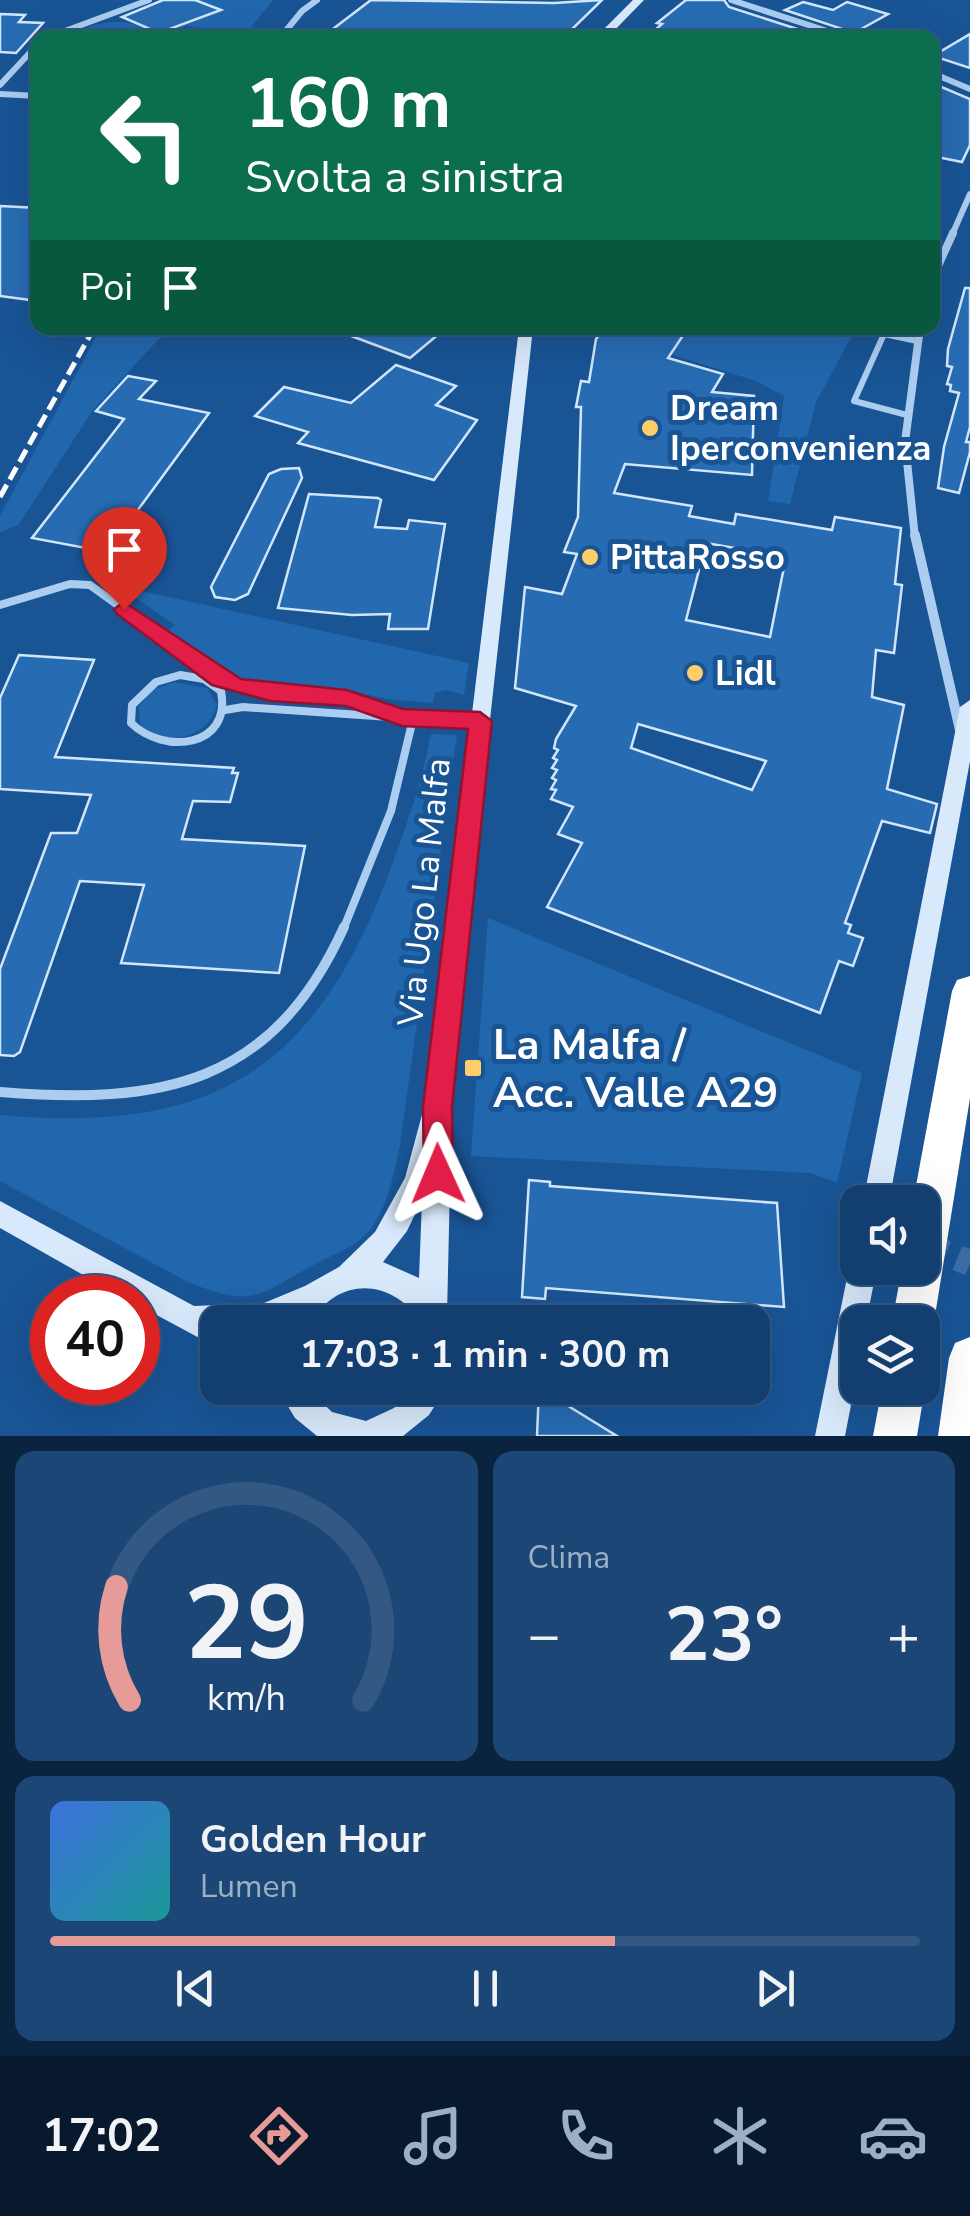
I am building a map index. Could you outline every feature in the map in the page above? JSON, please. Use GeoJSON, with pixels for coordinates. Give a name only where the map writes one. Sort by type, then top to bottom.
{"type":"FeatureCollection","features":[{"type":"Feature","properties":{"kind":"highway"},"geometry":{"type":"LineString","coordinates":[[936,1185],[970,991]]}},
{"type":"Feature","properties":{"kind":"highway"},"geometry":{"type":"LineString","coordinates":[[960,1436],[970,1358]]}},
{"type":"Feature","properties":{"kind":"highway"},"geometry":{"type":"LineString","coordinates":[[895,1436],[900,1405]]}},
{"type":"Feature","properties":{"kind":"street"},"geometry":{"type":"LineString","coordinates":[[68,30],[150,0]]}},
{"type":"Feature","properties":{"kind":"street"},"geometry":{"type":"LineString","coordinates":[[287,30],[317,0]]}},
{"type":"Feature","properties":{"kind":"street"},"geometry":{"type":"LineString","coordinates":[[608,30],[639,0]]}},
{"type":"Feature","properties":{"kind":"street"},"geometry":{"type":"LineString","coordinates":[[731,0],[825,30]]}},
{"type":"Feature","properties":{"kind":"street"},"geometry":{"type":"LineString","coordinates":[[0,86],[30,53]]}},
{"type":"Feature","properties":{"kind":"street"},"geometry":{"type":"LineString","coordinates":[[940,76],[970,88]]}},
{"type":"Feature","properties":{"kind":"street"},"geometry":{"type":"LineString","coordinates":[[0,94],[30,96]]}},
{"type":"Feature","properties":{"kind":"street"},"geometry":{"type":"LineString","coordinates":[[940,248],[970,194]]}},
{"type":"Feature","properties":{"kind":"street","name":"Via Ugo La Malfa"},"geometry":{"type":"LineString","coordinates":[[291,1305],[371,1259],[400,1224],[428,1151],[437,1107],[525,335]]}},
{"type":"Feature","properties":{"kind":"street"},"geometry":{"type":"LineString","coordinates":[[919,335],[907,414],[911,503],[962,742]]}},
{"type":"Feature","properties":{"kind":"street"},"geometry":{"type":"LineString","coordinates":[[879,1185],[970,707]]}},
{"type":"Feature","properties":{"kind":"street","name":"Via Ugo La Malfa"},"geometry":{"type":"LineString","coordinates":[[433,1305],[437,1107]]}},
{"type":"Feature","properties":{"kind":"street"},"geometry":{"type":"LineString","coordinates":[[0,1214],[200,1323]]}},
{"type":"Feature","properties":{"kind":"street"},"geometry":{"type":"LineString","coordinates":[[349,1274],[392,1278],[412,1290],[424,1305]]}},
{"type":"Feature","properties":{"kind":"street"},"geometry":{"type":"LineString","coordinates":[[830,1436],[860,1285]]}},
{"type":"Feature","properties":{"kind":"street"},"geometry":{"type":"LineString","coordinates":[[306,1305],[312,1296]]}},
{"type":"Feature","properties":{"kind":"street"},"geometry":{"type":"LineString","coordinates":[[304,1405],[322,1429],[367,1436],[391,1429],[420,1411]]}},
{"type":"Feature","properties":{"kind":"lane"},"geometry":{"type":"LineString","coordinates":[[884,335],[854,401],[907,414]]}},
{"type":"Feature","properties":{"kind":"lane"},"geometry":{"type":"LineString","coordinates":[[889,335],[918,341]]}},
{"type":"Feature","properties":{"kind":"lane"},"geometry":{"type":"LineString","coordinates":[[0,604],[70,584],[90,584],[208,671],[251,691],[347,698],[407,718]]}},
{"type":"Feature","properties":{"kind":"lane"},"geometry":{"type":"LineString","coordinates":[[180,671],[188,660],[185,654]]}},
{"type":"Feature","properties":{"kind":"lane"},"geometry":{"type":"LineString","coordinates":[[168,677],[193,676],[214,684],[221,690],[225,710],[213,730],[174,744],[147,739],[132,724],[132,705],[145,688],[180,671],[208,671]]}},
{"type":"Feature","properties":{"kind":"lane"},"geometry":{"type":"LineString","coordinates":[[225,710],[243,707],[480,721]]}},
{"type":"Feature","properties":{"kind":"lane"},"geometry":{"type":"LineString","coordinates":[[0,1092],[75,1097],[154,1092],[219,1070],[272,1036],[312,987],[359,892],[400,783],[407,718]]}},
{"type":"Feature","properties":{"kind":"shaded area"},"geometry":{"type":"Polygon","coordinates":[[[195,0],[273,0],[249,30],[185,26],[180,30],[152,30],[206,11],[219,11],[195,0]]]}},
{"type":"Feature","properties":{"kind":"shaded area"},"geometry":{"type":"Polygon","coordinates":[[[115,22],[152,30],[82,30],[115,22]]]}},
{"type":"Feature","properties":{"kind":"shaded area"},"geometry":{"type":"Polygon","coordinates":[[[97,335],[163,335],[93,410],[19,524],[0,533],[0,516],[97,335]]]}},
{"type":"Feature","properties":{"kind":"shaded area"},"geometry":{"type":"Polygon","coordinates":[[[683,335],[852,335],[816,402],[790,504],[768,501],[784,396],[756,381],[670,354],[683,335]]]}},
{"type":"Feature","properties":{"kind":"shaded area"},"geometry":{"type":"Polygon","coordinates":[[[119,586],[469,663],[464,695],[446,690],[435,693],[433,703],[341,689],[248,681],[220,669],[168,631],[175,625],[119,586]]]}},
{"type":"Feature","properties":{"kind":"shaded area"},"geometry":{"type":"Polygon","coordinates":[[[175,682],[207,688],[217,705],[205,726],[172,738],[140,724],[139,707],[152,690],[175,682]]]}},
{"type":"Feature","properties":{"kind":"shaded area"},"geometry":{"type":"Polygon","coordinates":[[[431,734],[457,735],[400,1145],[387,1197],[368,1232],[350,1246],[259,1294],[230,1295],[186,1281],[0,1181],[0,1115],[71,1118],[135,1114],[190,1101],[239,1080],[282,1048],[320,1006],[354,952],[405,830],[431,734]]]}},
{"type":"Feature","properties":{"kind":"shaded area"},"geometry":{"type":"Polygon","coordinates":[[[488,918],[862,1073],[837,1183],[811,1173],[471,1156],[488,918]]]}},
{"type":"Feature","properties":{"kind":"building"},"geometry":{"type":"Polygon","coordinates":[[[163,0],[195,0],[221,10],[167,30],[152,30],[122,17],[163,0]]]}},
{"type":"Feature","properties":{"kind":"building"},"geometry":{"type":"Polygon","coordinates":[[[371,0],[602,0],[571,30],[332,30],[371,0]]]}},
{"type":"Feature","properties":{"kind":"building"},"geometry":{"type":"Polygon","coordinates":[[[686,0],[724,0],[729,7],[800,30],[655,30],[662,24],[657,23],[686,0]]]}},
{"type":"Feature","properties":{"kind":"building"},"geometry":{"type":"Polygon","coordinates":[[[803,2],[833,10],[847,2],[888,14],[859,30],[845,30],[785,10],[803,2]]]}},
{"type":"Feature","properties":{"kind":"building"},"geometry":{"type":"Polygon","coordinates":[[[0,14],[25,15],[19,22],[43,23],[37,30],[30,30],[30,37],[16,53],[0,52],[0,14]]]}},
{"type":"Feature","properties":{"kind":"building"},"geometry":{"type":"Polygon","coordinates":[[[970,34],[970,68],[940,58],[940,52],[970,34]]]}},
{"type":"Feature","properties":{"kind":"building"},"geometry":{"type":"Polygon","coordinates":[[[940,86],[970,99],[970,145],[962,162],[940,158],[940,86]]]}},
{"type":"Feature","properties":{"kind":"building"},"geometry":{"type":"Polygon","coordinates":[[[0,206],[30,208],[30,300],[0,296],[0,206]]]}},
{"type":"Feature","properties":{"kind":"building"},"geometry":{"type":"Polygon","coordinates":[[[965,288],[970,288],[970,427],[966,442],[970,442],[970,452],[959,493],[938,488],[959,393],[950,391],[951,385],[947,384],[952,367],[947,366],[948,349],[965,288]]]}},
{"type":"Feature","properties":{"kind":"building"},"geometry":{"type":"Polygon","coordinates":[[[349,335],[438,335],[410,358],[349,335]]]}},
{"type":"Feature","properties":{"kind":"building"},"geometry":{"type":"Polygon","coordinates":[[[599,335],[683,335],[668,358],[723,374],[712,392],[754,396],[752,475],[625,464],[614,493],[692,506],[689,516],[734,524],[736,514],[832,530],[835,517],[901,528],[895,584],[902,585],[894,653],[876,650],[872,697],[904,705],[887,789],[937,804],[930,833],[882,821],[845,923],[851,925],[848,933],[863,938],[853,966],[839,961],[820,1013],[547,907],[582,843],[558,834],[573,807],[551,799],[556,790],[551,789],[557,770],[552,768],[557,760],[553,758],[558,750],[554,748],[556,739],[576,706],[515,688],[525,587],[562,594],[577,554],[564,552],[578,517],[581,407],[576,407],[581,381],[589,382],[599,335]],[[706,543],[686,620],[770,637],[786,557],[706,543]],[[638,724],[631,748],[752,790],[766,761],[638,724]]]}},
{"type":"Feature","properties":{"kind":"building"},"geometry":{"type":"Polygon","coordinates":[[[396,365],[456,386],[436,405],[477,420],[434,480],[298,443],[308,432],[255,416],[284,387],[351,403],[396,365]]]}},
{"type":"Feature","properties":{"kind":"building"},"geometry":{"type":"Polygon","coordinates":[[[128,376],[156,381],[139,399],[209,413],[107,552],[32,538],[124,419],[96,411],[128,376]]]}},
{"type":"Feature","properties":{"kind":"building"},"geometry":{"type":"Polygon","coordinates":[[[299,468],[302,478],[248,594],[235,600],[215,597],[211,587],[269,474],[299,468]]]}},
{"type":"Feature","properties":{"kind":"building"},"geometry":{"type":"Polygon","coordinates":[[[309,494],[378,498],[381,500],[375,527],[407,529],[409,520],[445,524],[428,629],[388,629],[390,614],[352,615],[278,608],[309,494]]]}},
{"type":"Feature","properties":{"kind":"building"},"geometry":{"type":"Polygon","coordinates":[[[19,655],[94,660],[55,757],[234,768],[232,773],[238,773],[230,802],[193,801],[182,839],[305,846],[279,973],[121,963],[144,885],[80,881],[20,1052],[14,1056],[0,1055],[0,969],[51,833],[77,833],[91,795],[0,789],[0,698],[19,655]]]}},
{"type":"Feature","properties":{"kind":"building"},"geometry":{"type":"Polygon","coordinates":[[[529,1180],[550,1182],[550,1186],[777,1203],[784,1307],[546,1288],[545,1299],[522,1297],[529,1180]]]}},
{"type":"Feature","properties":{"kind":"building"},"geometry":{"type":"Polygon","coordinates":[[[538,1405],[567,1405],[617,1436],[537,1436],[538,1405]]]}},
{"type":"Feature","properties":{"kind":"tunnel"},"geometry":{"type":"LineString","coordinates":[[940,1251],[970,1263]]}},
{"type":"Feature","properties":{"kind":"railway"},"geometry":{"type":"LineString","coordinates":[[0,497],[90,335]]}},
{"type":"Feature","properties":{"kind":"place","name":"Dream Iperconvenienza"},"geometry":{"type":"Point","coordinates":[650,428]}},
{"type":"Feature","properties":{"kind":"place","name":"PittaRosso"},"geometry":{"type":"Point","coordinates":[590,557]}},
{"type":"Feature","properties":{"kind":"place","name":"Lidl"},"geometry":{"type":"Point","coordinates":[695,673]}},
{"type":"Feature","properties":{"kind":"place","name":"La Malfa / Acc. Valle A29"},"geometry":{"type":"Point","coordinates":[473,1068]}},
{"type":"Feature","properties":{"kind":"route"},"geometry":{"type":"LineString","coordinates":[[124,609],[220,679],[251,691],[347,698],[402,718],[480,721],[437,1107],[438,1174]]}}]}
